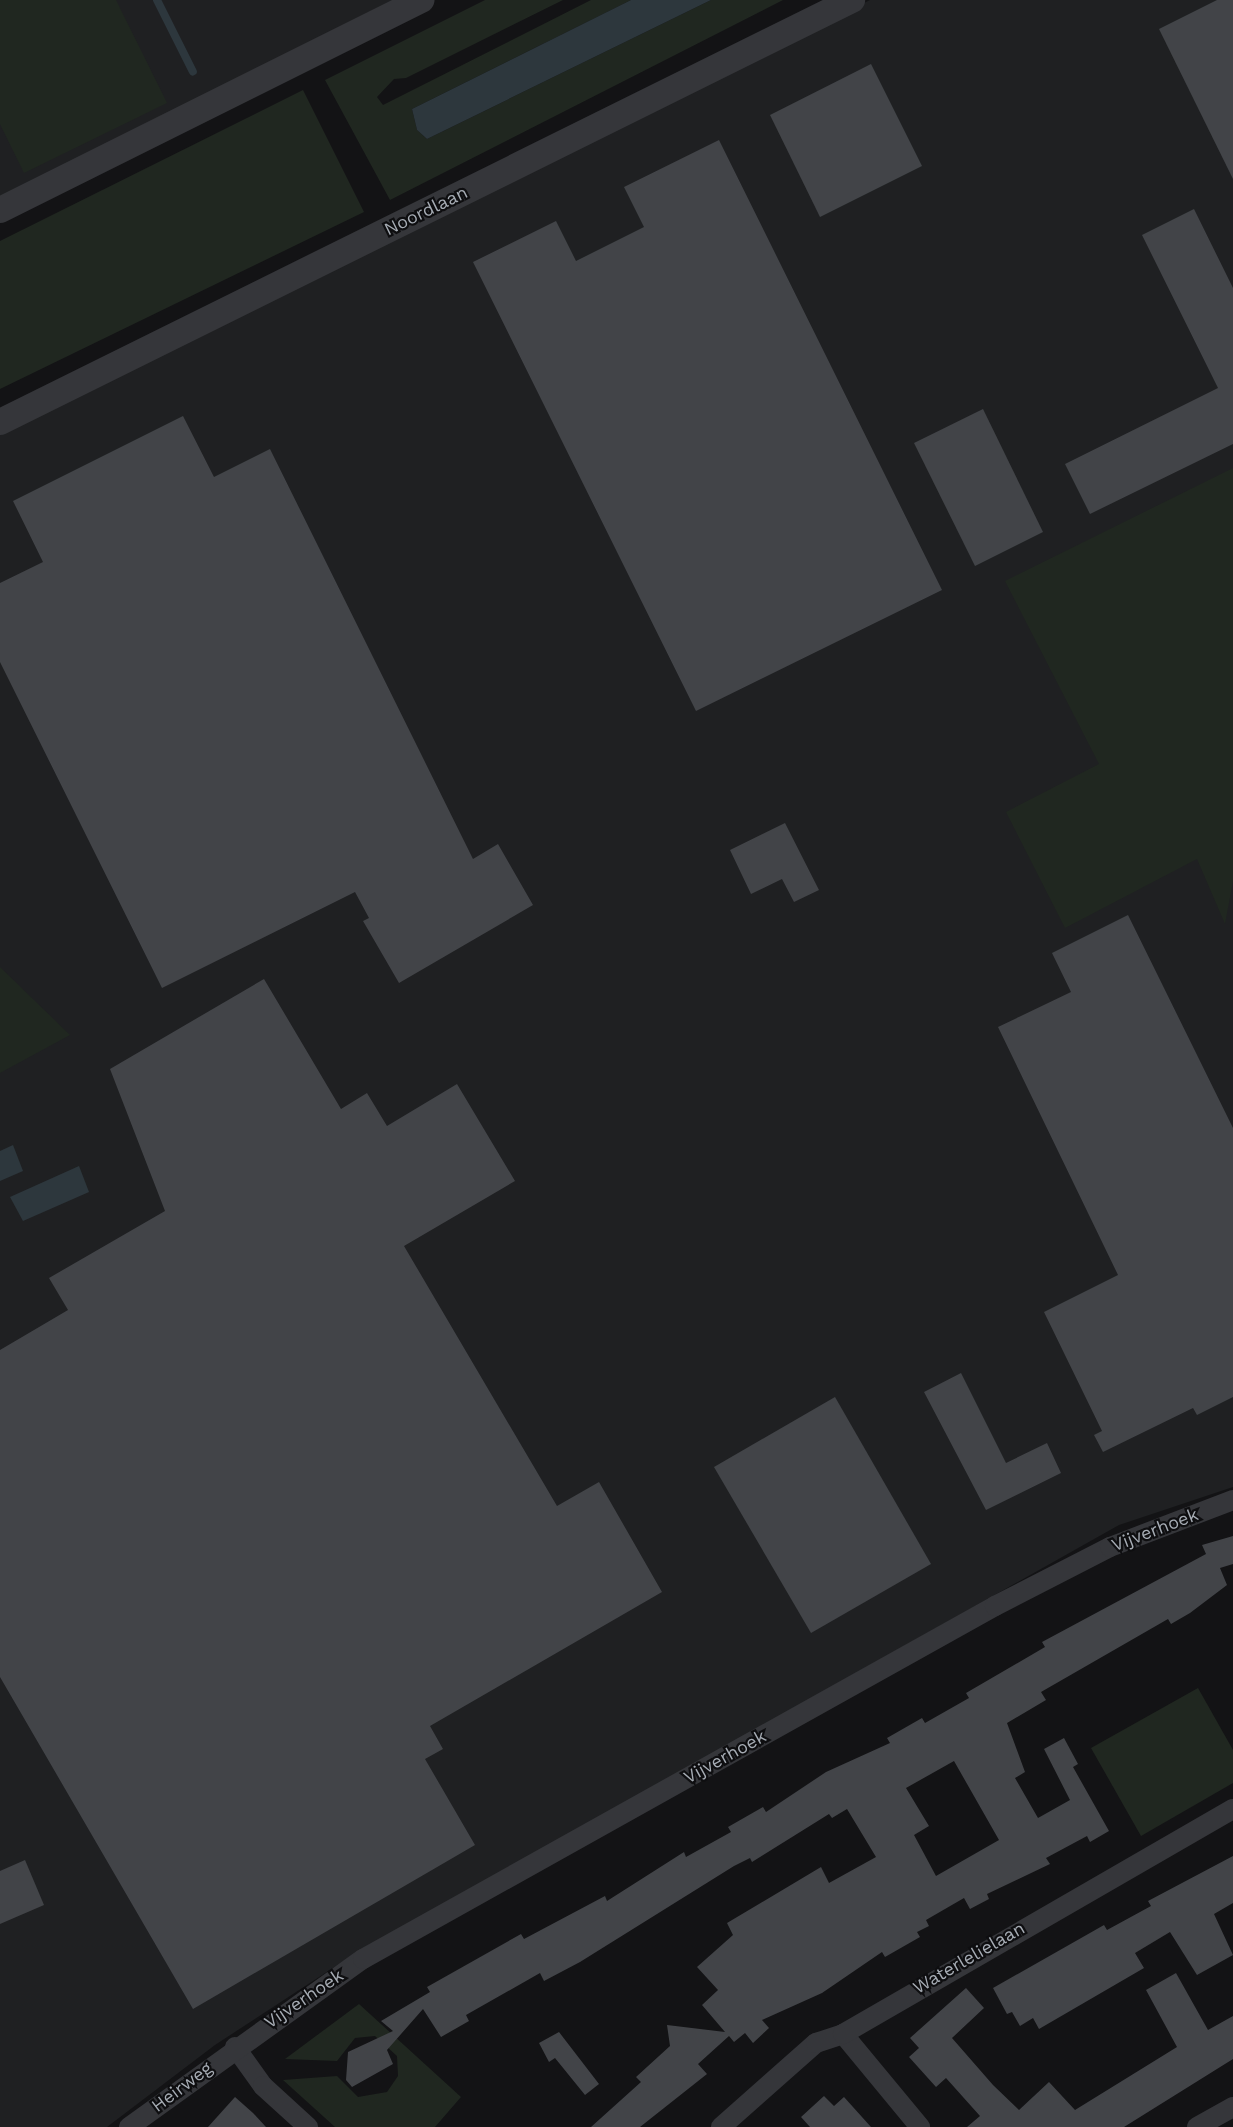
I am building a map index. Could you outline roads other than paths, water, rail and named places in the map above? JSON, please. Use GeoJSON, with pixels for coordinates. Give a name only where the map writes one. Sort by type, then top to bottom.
{"type":"FeatureCollection","features":[{"type":"Feature","properties":{"kind":"street"},"geometry":{"type":"LineString","coordinates":[[0,210],[422,0]]}},
{"type":"Feature","properties":{"kind":"street","name":"Noordlaan"},"geometry":{"type":"LineString","coordinates":[[0,422],[852,0]]}},
{"type":"Feature","properties":{"kind":"street","name":"Vijverhoek"},"geometry":{"type":"LineString","coordinates":[[235,2047],[363,1959],[995,1606],[1110,1547],[1233,1500]]}},
{"type":"Feature","properties":{"kind":"street","name":"Waterlelielaan"},"geometry":{"type":"LineString","coordinates":[[721,2127],[816,2043],[843,2034],[1233,1809]]}},
{"type":"Feature","properties":{"kind":"street"},"geometry":{"type":"LineString","coordinates":[[843,2034],[920,2127]]}},
{"type":"Feature","properties":{"kind":"street"},"geometry":{"type":"LineString","coordinates":[[235,2047],[263,2086],[308,2127]]}},
{"type":"Feature","properties":{"kind":"street","name":"Heirweg"},"geometry":{"type":"LineString","coordinates":[[129,2127],[235,2047]]}},
{"type":"Feature","properties":{"kind":"street"},"geometry":{"type":"LineString","coordinates":[[1197,2127],[1233,2107]]}},
{"type":"Feature","properties":{"kind":"waterway"},"geometry":{"type":"LineString","coordinates":[[157,0],[193,72]]}}]}
